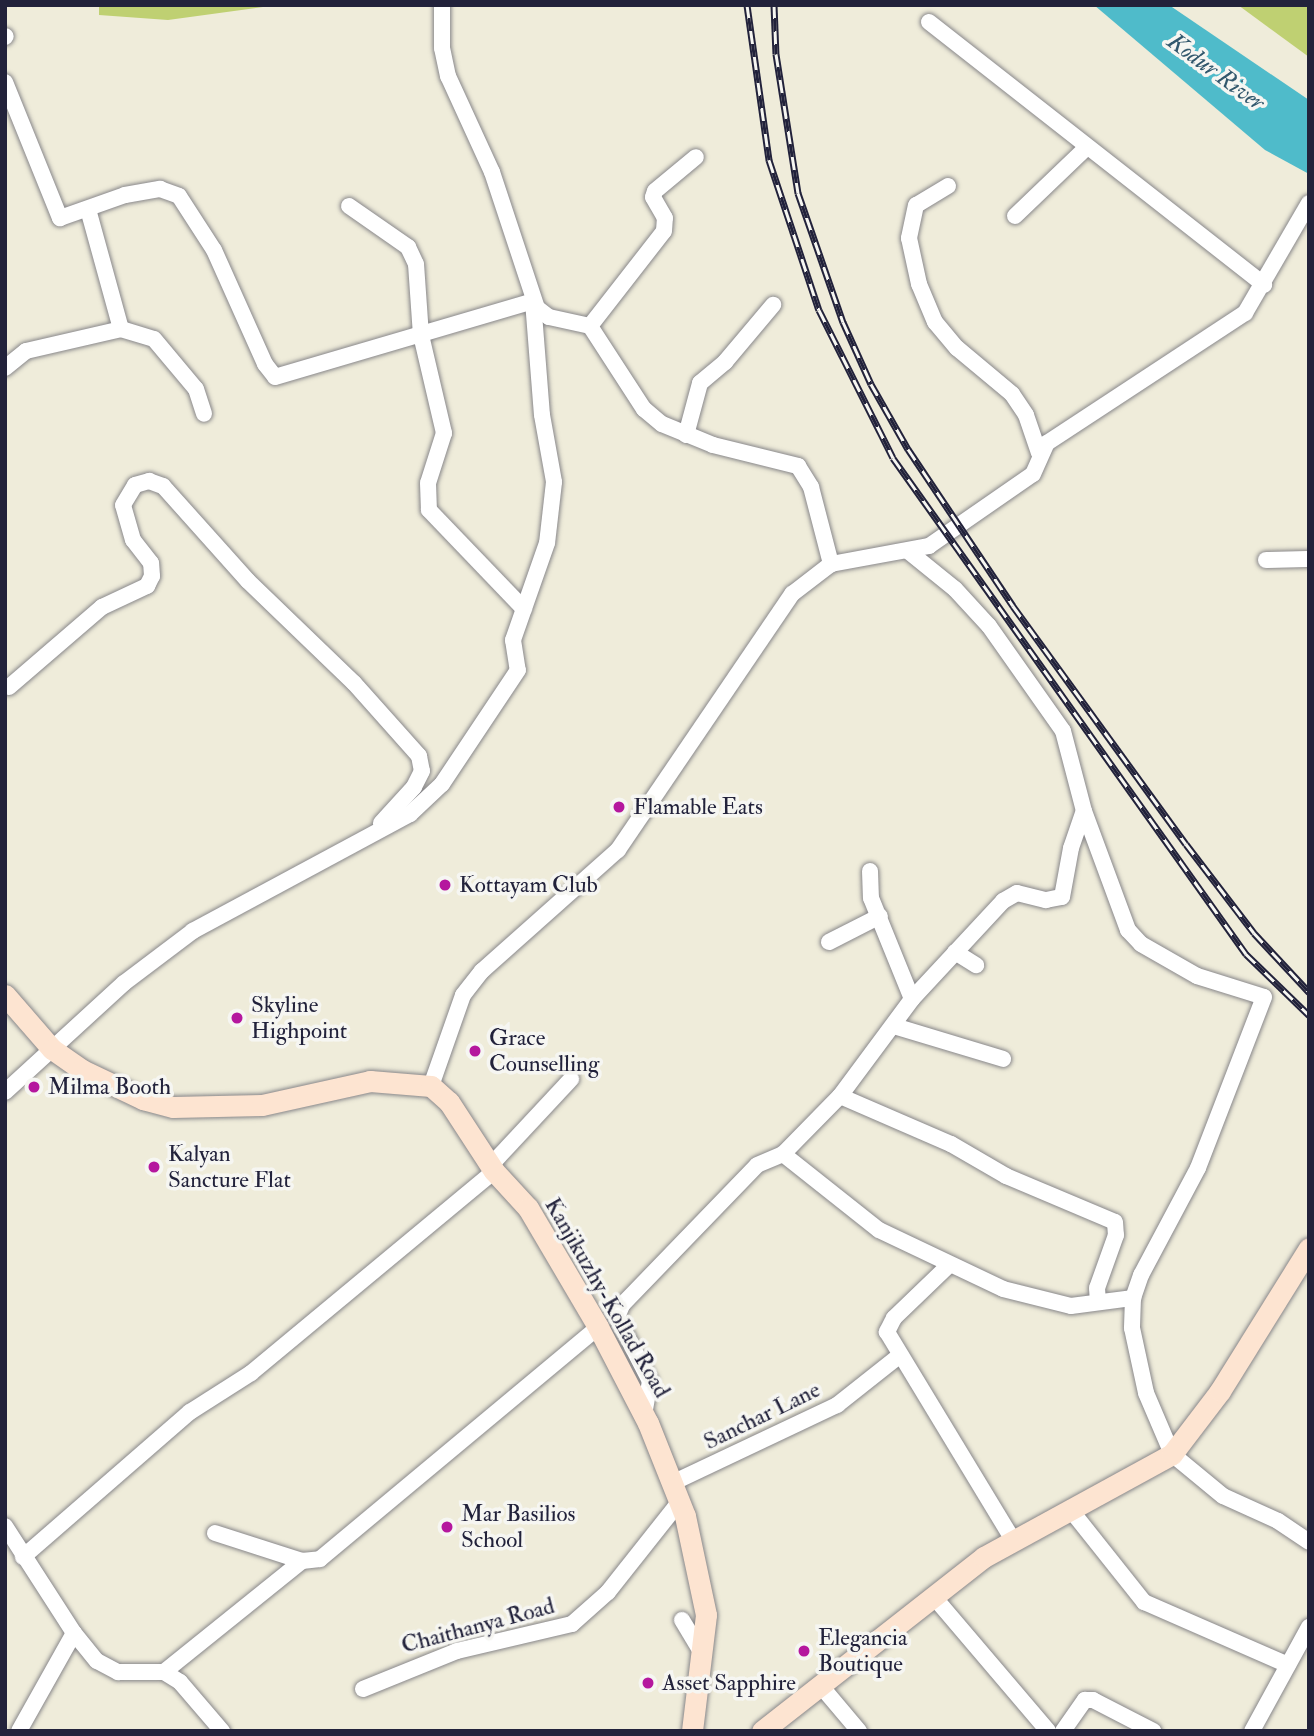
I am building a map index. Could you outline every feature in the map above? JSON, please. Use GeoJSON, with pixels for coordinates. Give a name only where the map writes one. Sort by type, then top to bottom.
{"type":"FeatureCollection","features":[{"type":"Feature","properties":{"kind":"main road"},"geometry":{"type":"LineString","coordinates":[[5,995],[52,1049],[109,1084],[173,1107],[262,1105],[370,1081],[431,1086]]}},
{"type":"Feature","properties":{"kind":"main road","name":"Kanjikuzhy-Kollad Road"},"geometry":{"type":"LineString","coordinates":[[431,1086],[449,1102],[492,1168],[528,1208],[598,1327],[644,1415],[676,1492],[696,1553],[706,1615],[692,1731]]}},
{"type":"Feature","properties":{"kind":"main road"},"geometry":{"type":"LineString","coordinates":[[762,1731],[984,1557],[1172,1454],[1220,1391],[1309,1248]]}},
{"type":"Feature","properties":{"kind":"street"},"geometry":{"type":"LineString","coordinates":[[5,1092],[124,983],[193,932],[368,834],[410,814],[442,783],[518,670],[513,640],[547,543],[554,482],[542,415],[533,301],[492,172],[449,76],[442,48],[442,5]]}},
{"type":"Feature","properties":{"kind":"street"},"geometry":{"type":"LineString","coordinates":[[929,22],[1086,148],[1264,285]]}},
{"type":"Feature","properties":{"kind":"street"},"geometry":{"type":"LineString","coordinates":[[5,82],[60,218],[160,189],[179,197],[214,250],[265,364],[275,377],[533,301]]}},
{"type":"Feature","properties":{"kind":"street"},"geometry":{"type":"LineString","coordinates":[[1016,216],[1086,148]]}},
{"type":"Feature","properties":{"kind":"street"},"geometry":{"type":"LineString","coordinates":[[590,326],[664,230],[665,218],[653,197],[655,191],[696,157]]}},
{"type":"Feature","properties":{"kind":"street"},"geometry":{"type":"LineString","coordinates":[[431,1086],[463,995],[482,971],[618,850],[792,594],[831,564],[929,546],[1033,474],[1040,463],[1026,415],[1012,394],[957,348],[935,321],[919,285],[909,238],[916,205],[948,186]]}},
{"type":"Feature","properties":{"kind":"street"},"geometry":{"type":"LineString","coordinates":[[1039,453],[1047,443],[1245,313],[1264,285],[1309,203]]}},
{"type":"Feature","properties":{"kind":"street"},"geometry":{"type":"LineString","coordinates":[[349,206],[408,247],[416,264],[421,335],[444,433],[428,483],[429,510],[524,609]]}},
{"type":"Feature","properties":{"kind":"street"},"geometry":{"type":"LineString","coordinates":[[88,209],[121,329]]}},
{"type":"Feature","properties":{"kind":"street"},"geometry":{"type":"LineString","coordinates":[[533,301],[549,317],[590,326],[644,409],[662,424],[686,435],[799,466],[811,487],[831,564]]}},
{"type":"Feature","properties":{"kind":"street"},"geometry":{"type":"LineString","coordinates":[[686,435],[701,383],[725,362],[773,305]]}},
{"type":"Feature","properties":{"kind":"street"},"geometry":{"type":"LineString","coordinates":[[5,368],[26,351],[121,329],[155,339],[196,389],[204,414]]}},
{"type":"Feature","properties":{"kind":"street"},"geometry":{"type":"LineString","coordinates":[[9,687],[102,607],[147,586],[152,576],[151,563],[134,540],[123,505],[135,485],[149,481],[163,486],[248,581],[354,682],[419,756],[422,771],[414,787],[368,834]]}},
{"type":"Feature","properties":{"kind":"street"},"geometry":{"type":"LineString","coordinates":[[908,551],[955,589],[1041,694],[1063,731],[1084,811],[1128,930],[1141,944],[1197,976],[1265,997],[1198,1168],[1158,1239],[1133,1298],[1132,1328],[1143,1382],[1172,1454],[1223,1496],[1278,1521],[1309,1542]]}},
{"type":"Feature","properties":{"kind":"street"},"geometry":{"type":"LineString","coordinates":[[1266,560],[1309,559]]}},
{"type":"Feature","properties":{"kind":"street"},"geometry":{"type":"LineString","coordinates":[[644,1415],[650,1381],[617,1317],[622,1305],[757,1165],[783,1154],[840,1096],[912,999],[1010,895],[1062,897],[1071,848],[1084,811]]}},
{"type":"Feature","properties":{"kind":"street"},"geometry":{"type":"LineString","coordinates":[[870,871],[871,898],[912,999]]}},
{"type":"Feature","properties":{"kind":"street"},"geometry":{"type":"LineString","coordinates":[[829,942],[880,916]]}},
{"type":"Feature","properties":{"kind":"street"},"geometry":{"type":"LineString","coordinates":[[954,952],[976,965]]}},
{"type":"Feature","properties":{"kind":"street"},"geometry":{"type":"LineString","coordinates":[[894,1026],[1003,1059]]}},
{"type":"Feature","properties":{"kind":"street"},"geometry":{"type":"LineString","coordinates":[[23,1556],[190,1412],[251,1373],[492,1168],[571,1079]]}},
{"type":"Feature","properties":{"kind":"street"},"geometry":{"type":"LineString","coordinates":[[840,1096],[951,1144],[1006,1176],[1115,1222],[1116,1235],[1097,1288],[1098,1302]]}},
{"type":"Feature","properties":{"kind":"street"},"geometry":{"type":"LineString","coordinates":[[783,1154],[879,1230],[948,1266],[1003,1289],[1071,1306],[1133,1298]]}},
{"type":"Feature","properties":{"kind":"street"},"geometry":{"type":"LineString","coordinates":[[948,1266],[894,1318],[887,1332],[899,1356],[1013,1540]]}},
{"type":"Feature","properties":{"kind":"street"},"geometry":{"type":"LineString","coordinates":[[215,1533],[302,1561],[320,1559],[354,1534],[598,1327]]}},
{"type":"Feature","properties":{"kind":"street","name":"Sanchar Lane"},"geometry":{"type":"LineString","coordinates":[[676,1492],[837,1405],[899,1356]]}},
{"type":"Feature","properties":{"kind":"street","name":"Chaithanya Road"},"geometry":{"type":"LineString","coordinates":[[363,1689],[457,1651],[572,1624],[608,1592],[676,1492]]}},
{"type":"Feature","properties":{"kind":"street"},"geometry":{"type":"LineString","coordinates":[[1070,1508],[1144,1602],[1288,1665]]}},
{"type":"Feature","properties":{"kind":"street"},"geometry":{"type":"LineString","coordinates":[[5,1526],[74,1633],[97,1661],[118,1672],[164,1672],[180,1682],[222,1731]]}},
{"type":"Feature","properties":{"kind":"street"},"geometry":{"type":"LineString","coordinates":[[164,1672],[302,1561]]}},
{"type":"Feature","properties":{"kind":"street"},"geometry":{"type":"LineString","coordinates":[[934,1597],[1048,1731]]}},
{"type":"Feature","properties":{"kind":"street"},"geometry":{"type":"LineString","coordinates":[[682,1620],[700,1650]]}},
{"type":"Feature","properties":{"kind":"street"},"geometry":{"type":"LineString","coordinates":[[1252,1731],[1309,1627]]}},
{"type":"Feature","properties":{"kind":"street"},"geometry":{"type":"LineString","coordinates":[[19,1731],[74,1633]]}},
{"type":"Feature","properties":{"kind":"street"},"geometry":{"type":"LineString","coordinates":[[821,1686],[859,1731]]}},
{"type":"Feature","properties":{"kind":"street"},"geometry":{"type":"LineString","coordinates":[[1063,1731],[1085,1700],[1093,1700],[1153,1731]]}},
{"type":"Feature","properties":{"kind":"green space"},"geometry":{"type":"Polygon","coordinates":[[[99,5],[277,5],[168,20],[99,15],[99,5]]]}},
{"type":"Feature","properties":{"kind":"green space"},"geometry":{"type":"Polygon","coordinates":[[[1238,5],[1309,5],[1309,57],[1238,5]]]}},
{"type":"Feature","properties":{"kind":"water","name":"Kodur River"},"geometry":{"type":"Polygon","coordinates":[[[1094,5],[1169,5],[1309,100],[1309,174],[1265,150],[1094,5]]]}},
{"type":"Feature","properties":{"kind":"railway"},"geometry":{"type":"LineString","coordinates":[[747,5],[769,160],[819,310],[893,458],[1246,954],[1309,1015]]}},
{"type":"Feature","properties":{"kind":"railway"},"geometry":{"type":"LineString","coordinates":[[774,5],[776,54],[798,193],[843,322],[871,384],[908,449],[1013,606],[1254,933],[1309,992]]}},
{"type":"Feature","properties":{"kind":"place","name":"Flamable Eats"},"geometry":{"type":"Point","coordinates":[619,807]}},
{"type":"Feature","properties":{"kind":"place","name":"Kottayam Club"},"geometry":{"type":"Point","coordinates":[445,885]}},
{"type":"Feature","properties":{"kind":"place","name":"Skyline Highpoint"},"geometry":{"type":"Point","coordinates":[237,1018]}},
{"type":"Feature","properties":{"kind":"place","name":"Grace Counselling"},"geometry":{"type":"Point","coordinates":[475,1051]}},
{"type":"Feature","properties":{"kind":"place","name":"Milma Booth"},"geometry":{"type":"Point","coordinates":[34,1087]}},
{"type":"Feature","properties":{"kind":"place","name":"Kalyan Sancture Flat"},"geometry":{"type":"Point","coordinates":[154,1167]}},
{"type":"Feature","properties":{"kind":"place","name":"Mar Basilios School"},"geometry":{"type":"Point","coordinates":[447,1527]}},
{"type":"Feature","properties":{"kind":"place","name":"Elegancia Boutique"},"geometry":{"type":"Point","coordinates":[804,1651]}},
{"type":"Feature","properties":{"kind":"place","name":"Asset Sapphire"},"geometry":{"type":"Point","coordinates":[648,1683]}}]}
